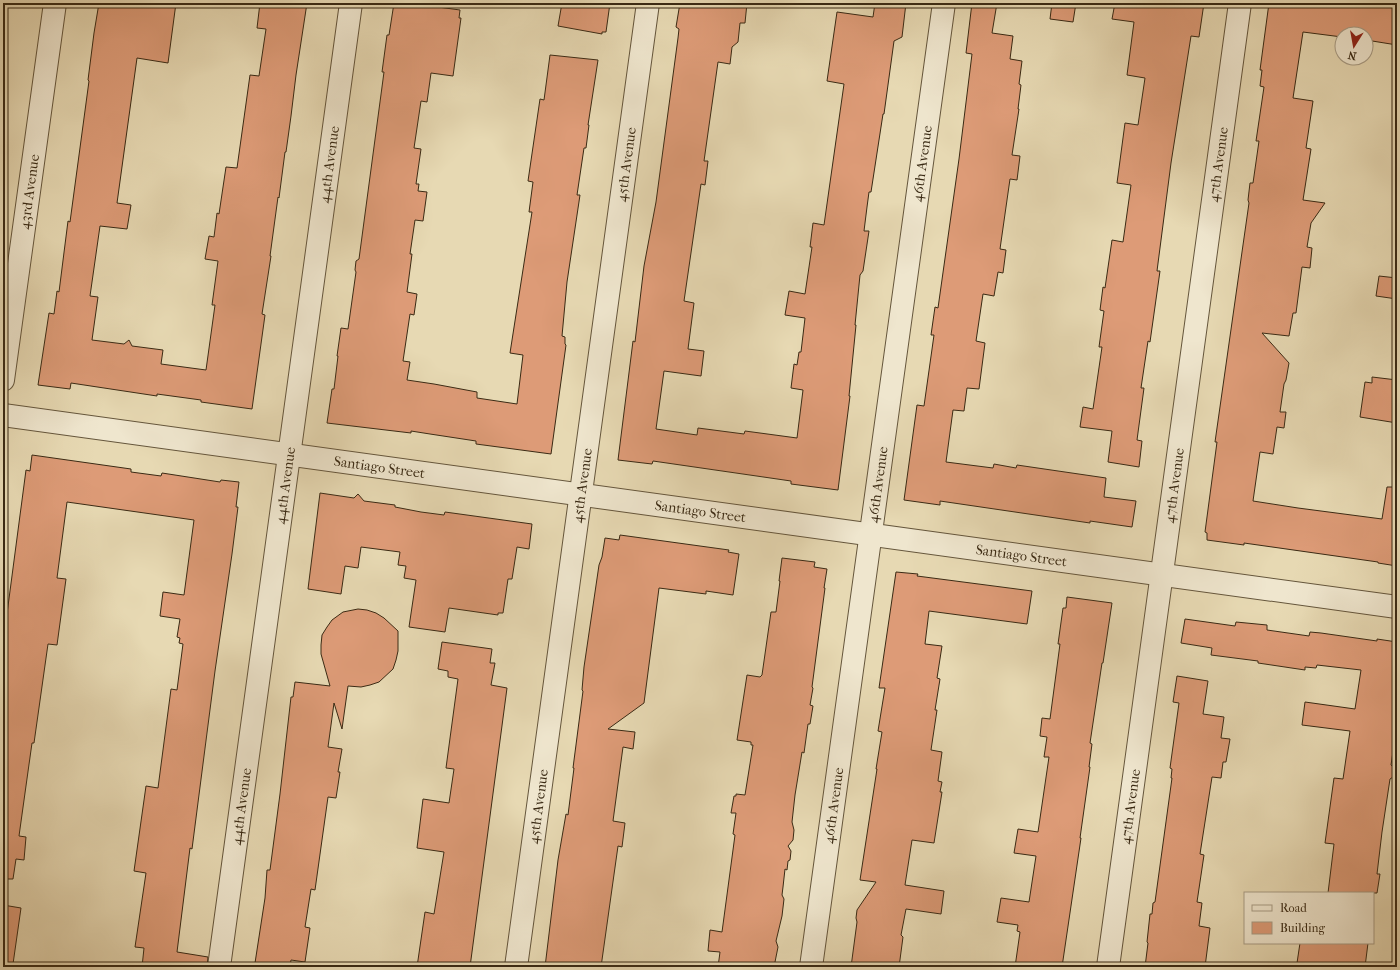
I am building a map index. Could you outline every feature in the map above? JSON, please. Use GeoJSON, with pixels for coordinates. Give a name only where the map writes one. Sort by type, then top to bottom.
{"type":"FeatureCollection","features":[{"type":"Feature","properties":{"kind":"street","name":"43rd Avenue"},"geometry":{"type":"LineString","coordinates":[[3,380],[55,3]]}},
{"type":"Feature","properties":{"kind":"street","name":"44th Avenue"},"geometry":{"type":"LineString","coordinates":[[219,967],[351,3]]}},
{"type":"Feature","properties":{"kind":"street","name":"45th Avenue"},"geometry":{"type":"LineString","coordinates":[[516,967],[648,3]]}},
{"type":"Feature","properties":{"kind":"street","name":"46th Avenue"},"geometry":{"type":"LineString","coordinates":[[811,967],[944,3]]}},
{"type":"Feature","properties":{"kind":"street","name":"47th Avenue"},"geometry":{"type":"LineString","coordinates":[[1108,967],[1240,3]]}},
{"type":"Feature","properties":{"kind":"street","name":"Santiago Street"},"geometry":{"type":"LineString","coordinates":[[3,415],[1397,606]]}},
{"type":"Feature","properties":{"kind":"building"},"geometry":{"type":"Polygon","coordinates":[[[99,3],[176,3],[168,63],[137,58],[117,203],[131,205],[127,229],[100,226],[90,296],[98,297],[92,340],[124,344],[129,340],[132,346],[163,350],[161,364],[206,370],[215,305],[212,305],[218,261],[205,259],[209,236],[214,237],[226,167],[237,168],[250,75],[259,76],[266,29],[257,28],[260,3],[307,3],[262,314],[265,315],[252,409],[201,402],[201,400],[157,394],[157,396],[71,383],[70,389],[38,385],[49,313],[54,314],[57,291],[59,292],[68,221],[70,222],[99,3]]]}},
{"type":"Feature","properties":{"kind":"building"},"geometry":{"type":"Polygon","coordinates":[[[394,3],[439,3],[438,7],[460,10],[459,18],[461,18],[453,76],[431,73],[427,102],[421,101],[414,148],[421,149],[416,184],[419,184],[418,191],[427,192],[423,221],[415,220],[410,254],[412,254],[407,292],[417,294],[414,315],[410,314],[403,361],[410,362],[407,380],[477,392],[477,398],[517,404],[523,355],[510,353],[532,212],[529,212],[533,182],[528,181],[540,99],[544,100],[550,55],[598,60],[586,148],[584,148],[577,195],[580,195],[567,282],[562,336],[565,337],[566,345],[551,454],[476,444],[476,441],[411,431],[411,433],[327,423],[332,389],[334,389],[341,328],[348,329],[356,272],[356,261],[359,259],[384,72],[382,72],[387,35],[389,35],[394,3]]]}},
{"type":"Feature","properties":{"kind":"building"},"geometry":{"type":"Polygon","coordinates":[[[562,3],[610,3],[606,32],[602,32],[602,34],[558,26],[562,3]]]}},
{"type":"Feature","properties":{"kind":"building"},"geometry":{"type":"Polygon","coordinates":[[[680,3],[747,3],[745,23],[740,23],[738,42],[732,47],[730,64],[718,62],[704,161],[708,161],[705,185],[701,184],[684,301],[694,303],[688,349],[704,351],[701,376],[664,371],[656,429],[697,435],[698,428],[744,434],[745,431],[797,438],[803,390],[791,388],[794,364],[797,365],[799,352],[801,352],[805,318],[785,315],[789,291],[805,294],[812,247],[810,247],[813,223],[824,225],[844,84],[827,81],[837,12],[873,17],[875,3],[906,3],[902,37],[894,41],[884,114],[871,192],[869,192],[864,231],[869,231],[863,271],[860,275],[850,396],[838,490],[791,484],[791,481],[653,461],[652,464],[618,460],[644,266],[656,202],[678,38],[679,29],[676,27],[680,3]]]}},
{"type":"Feature","properties":{"kind":"building"},"geometry":{"type":"Polygon","coordinates":[[[972,3],[997,3],[992,33],[1013,36],[1010,59],[1022,61],[1019,84],[1021,85],[1019,109],[1012,155],[1020,156],[1017,180],[1010,179],[1000,249],[1006,250],[1003,273],[998,272],[994,296],[983,294],[976,341],[985,343],[979,389],[967,388],[964,411],[953,410],[946,462],[993,468],[994,464],[1016,468],[1017,465],[1106,478],[1104,497],[1136,501],[1132,527],[1090,521],[1090,523],[940,501],[940,505],[904,500],[917,405],[924,406],[934,335],[931,335],[935,307],[938,308],[959,159],[972,54],[966,53],[972,3]]]}},
{"type":"Feature","properties":{"kind":"building"},"geometry":{"type":"Polygon","coordinates":[[[1052,3],[1076,3],[1073,22],[1050,19],[1052,3]]]}},
{"type":"Feature","properties":{"kind":"building"},"geometry":{"type":"Polygon","coordinates":[[[1115,3],[1204,3],[1199,37],[1191,36],[1171,163],[1157,271],[1160,271],[1150,342],[1148,341],[1141,388],[1144,388],[1137,440],[1142,441],[1139,467],[1108,462],[1112,431],[1080,427],[1083,407],[1093,409],[1102,347],[1099,347],[1104,311],[1100,310],[1103,287],[1105,288],[1112,240],[1123,242],[1131,185],[1117,183],[1125,123],[1138,125],[1145,78],[1127,75],[1134,22],[1112,19],[1115,3]]]}},
{"type":"Feature","properties":{"kind":"building"},"geometry":{"type":"Polygon","coordinates":[[[1269,3],[1397,3],[1397,45],[1374,41],[1374,26],[1334,26],[1334,36],[1303,32],[1293,98],[1313,101],[1306,148],[1311,149],[1303,200],[1325,203],[1311,223],[1307,247],[1312,248],[1310,268],[1302,267],[1296,313],[1293,313],[1289,336],[1262,333],[1289,363],[1280,412],[1286,412],[1284,428],[1277,427],[1273,454],[1260,452],[1253,501],[1382,519],[1387,487],[1397,487],[1397,566],[1244,543],[1244,545],[1207,540],[1207,533],[1205,532],[1217,442],[1215,442],[1249,203],[1250,183],[1253,183],[1259,141],[1256,141],[1264,87],[1260,86],[1262,70],[1260,70],[1269,3]]]}},
{"type":"Feature","properties":{"kind":"building"},"geometry":{"type":"Polygon","coordinates":[[[1379,276],[1397,278],[1397,299],[1376,296],[1379,276]]]}},
{"type":"Feature","properties":{"kind":"building"},"geometry":{"type":"Polygon","coordinates":[[[1372,377],[1397,380],[1397,423],[1360,417],[1365,382],[1372,383],[1372,377]]]}},
{"type":"Feature","properties":{"kind":"building"},"geometry":{"type":"Polygon","coordinates":[[[32,455],[131,469],[131,472],[161,476],[162,473],[220,482],[221,480],[239,482],[236,507],[238,507],[232,554],[192,849],[190,848],[177,952],[208,957],[207,967],[142,967],[144,948],[135,947],[146,873],[134,871],[146,786],[158,788],[171,689],[177,690],[183,644],[179,643],[180,638],[177,637],[180,619],[160,616],[163,592],[184,595],[194,520],[67,502],[57,578],[66,579],[57,645],[48,644],[34,743],[32,743],[19,836],[26,837],[24,860],[16,859],[13,879],[3,879],[3,644],[26,470],[30,471],[32,455]]]}},
{"type":"Feature","properties":{"kind":"building"},"geometry":{"type":"Polygon","coordinates":[[[320,493],[354,498],[358,494],[364,501],[395,505],[395,507],[421,512],[444,515],[445,512],[532,524],[529,549],[517,547],[512,579],[508,579],[503,613],[498,613],[498,615],[449,608],[445,632],[409,627],[416,580],[404,578],[406,566],[398,565],[400,552],[361,547],[358,568],[345,566],[341,594],[308,589],[320,493]]]}},
{"type":"Feature","properties":{"kind":"building"},"geometry":{"type":"Polygon","coordinates":[[[620,535],[729,550],[728,552],[739,554],[733,595],[706,591],[706,594],[659,588],[644,703],[608,729],[635,732],[633,749],[623,747],[613,821],[625,823],[622,847],[618,846],[601,967],[545,967],[558,860],[566,814],[568,815],[583,691],[584,667],[599,565],[605,538],[619,540],[620,535]]]}},
{"type":"Feature","properties":{"kind":"building"},"geometry":{"type":"Polygon","coordinates":[[[782,558],[815,562],[814,567],[827,569],[810,705],[813,706],[810,724],[808,724],[804,753],[802,752],[795,795],[792,822],[794,830],[793,840],[788,846],[791,851],[787,870],[785,869],[782,895],[784,899],[782,916],[776,941],[778,947],[774,967],[718,967],[720,952],[708,951],[710,930],[722,932],[735,835],[733,834],[736,813],[731,813],[734,796],[736,796],[736,794],[745,795],[753,745],[751,745],[751,742],[737,740],[747,675],[760,677],[762,675],[771,612],[776,612],[782,558]]]}},
{"type":"Feature","properties":{"kind":"building"},"geometry":{"type":"Polygon","coordinates":[[[896,572],[1032,591],[1027,624],[929,611],[925,644],[942,646],[937,678],[940,679],[935,710],[937,710],[931,750],[942,752],[938,781],[942,782],[940,792],[942,792],[934,843],[912,840],[905,885],[944,891],[941,914],[906,909],[901,935],[903,937],[899,967],[851,967],[857,922],[857,910],[876,882],[860,880],[882,732],[878,731],[885,688],[879,688],[896,572]]]}},
{"type":"Feature","properties":{"kind":"building"},"geometry":{"type":"Polygon","coordinates":[[[1067,597],[1112,603],[1090,743],[1092,744],[1090,767],[1081,838],[1062,967],[1015,967],[1020,932],[1017,931],[1018,925],[997,922],[1001,898],[1029,902],[1036,856],[1014,853],[1018,829],[1038,832],[1049,757],[1044,757],[1047,737],[1040,736],[1042,718],[1050,719],[1060,644],[1058,644],[1063,608],[1066,608],[1067,597]]]}},
{"type":"Feature","properties":{"kind":"building"},"geometry":{"type":"Polygon","coordinates":[[[358,609],[376,613],[398,631],[398,651],[396,660],[393,669],[379,682],[361,687],[348,686],[342,729],[334,703],[328,747],[342,749],[338,772],[340,772],[336,798],[328,797],[315,890],[311,889],[305,927],[310,928],[305,962],[291,960],[290,967],[255,963],[265,898],[267,870],[270,870],[291,697],[293,697],[295,682],[330,686],[321,654],[322,635],[332,620],[343,612],[358,609]]]}},
{"type":"Feature","properties":{"kind":"building"},"geometry":{"type":"Polygon","coordinates":[[[1185,619],[1235,626],[1236,622],[1267,625],[1267,630],[1309,636],[1310,632],[1377,641],[1377,639],[1397,642],[1397,725],[1391,765],[1394,768],[1393,777],[1390,779],[1382,832],[1377,874],[1380,874],[1377,893],[1328,892],[1334,844],[1325,843],[1334,778],[1343,779],[1350,731],[1302,725],[1305,702],[1355,709],[1361,670],[1317,665],[1316,668],[1305,667],[1305,670],[1258,663],[1258,661],[1211,655],[1212,648],[1181,643],[1185,619]]]}},
{"type":"Feature","properties":{"kind":"building"},"geometry":{"type":"Polygon","coordinates":[[[442,642],[492,649],[490,663],[495,663],[491,685],[507,688],[470,967],[417,967],[425,912],[434,914],[444,852],[417,848],[423,799],[449,803],[454,769],[446,768],[458,679],[448,677],[448,671],[438,669],[442,642]]]}},
{"type":"Feature","properties":{"kind":"building"},"geometry":{"type":"Polygon","coordinates":[[[1177,676],[1208,681],[1203,714],[1224,717],[1221,738],[1230,739],[1226,762],[1223,762],[1221,778],[1212,777],[1200,854],[1204,855],[1197,902],[1202,903],[1199,926],[1210,928],[1205,967],[1145,967],[1150,914],[1152,914],[1153,903],[1155,902],[1172,778],[1172,769],[1170,768],[1179,703],[1173,702],[1177,676]]]}},
{"type":"Feature","properties":{"kind":"building"},"geometry":{"type":"Polygon","coordinates":[[[3,905],[21,908],[13,964],[3,963],[3,905]]]}},
{"type":"Feature","properties":{"kind":"building"},"geometry":{"type":"Polygon","coordinates":[[[1300,944],[1368,944],[1365,967],[1321,967],[1297,963],[1300,944]]]}}]}
